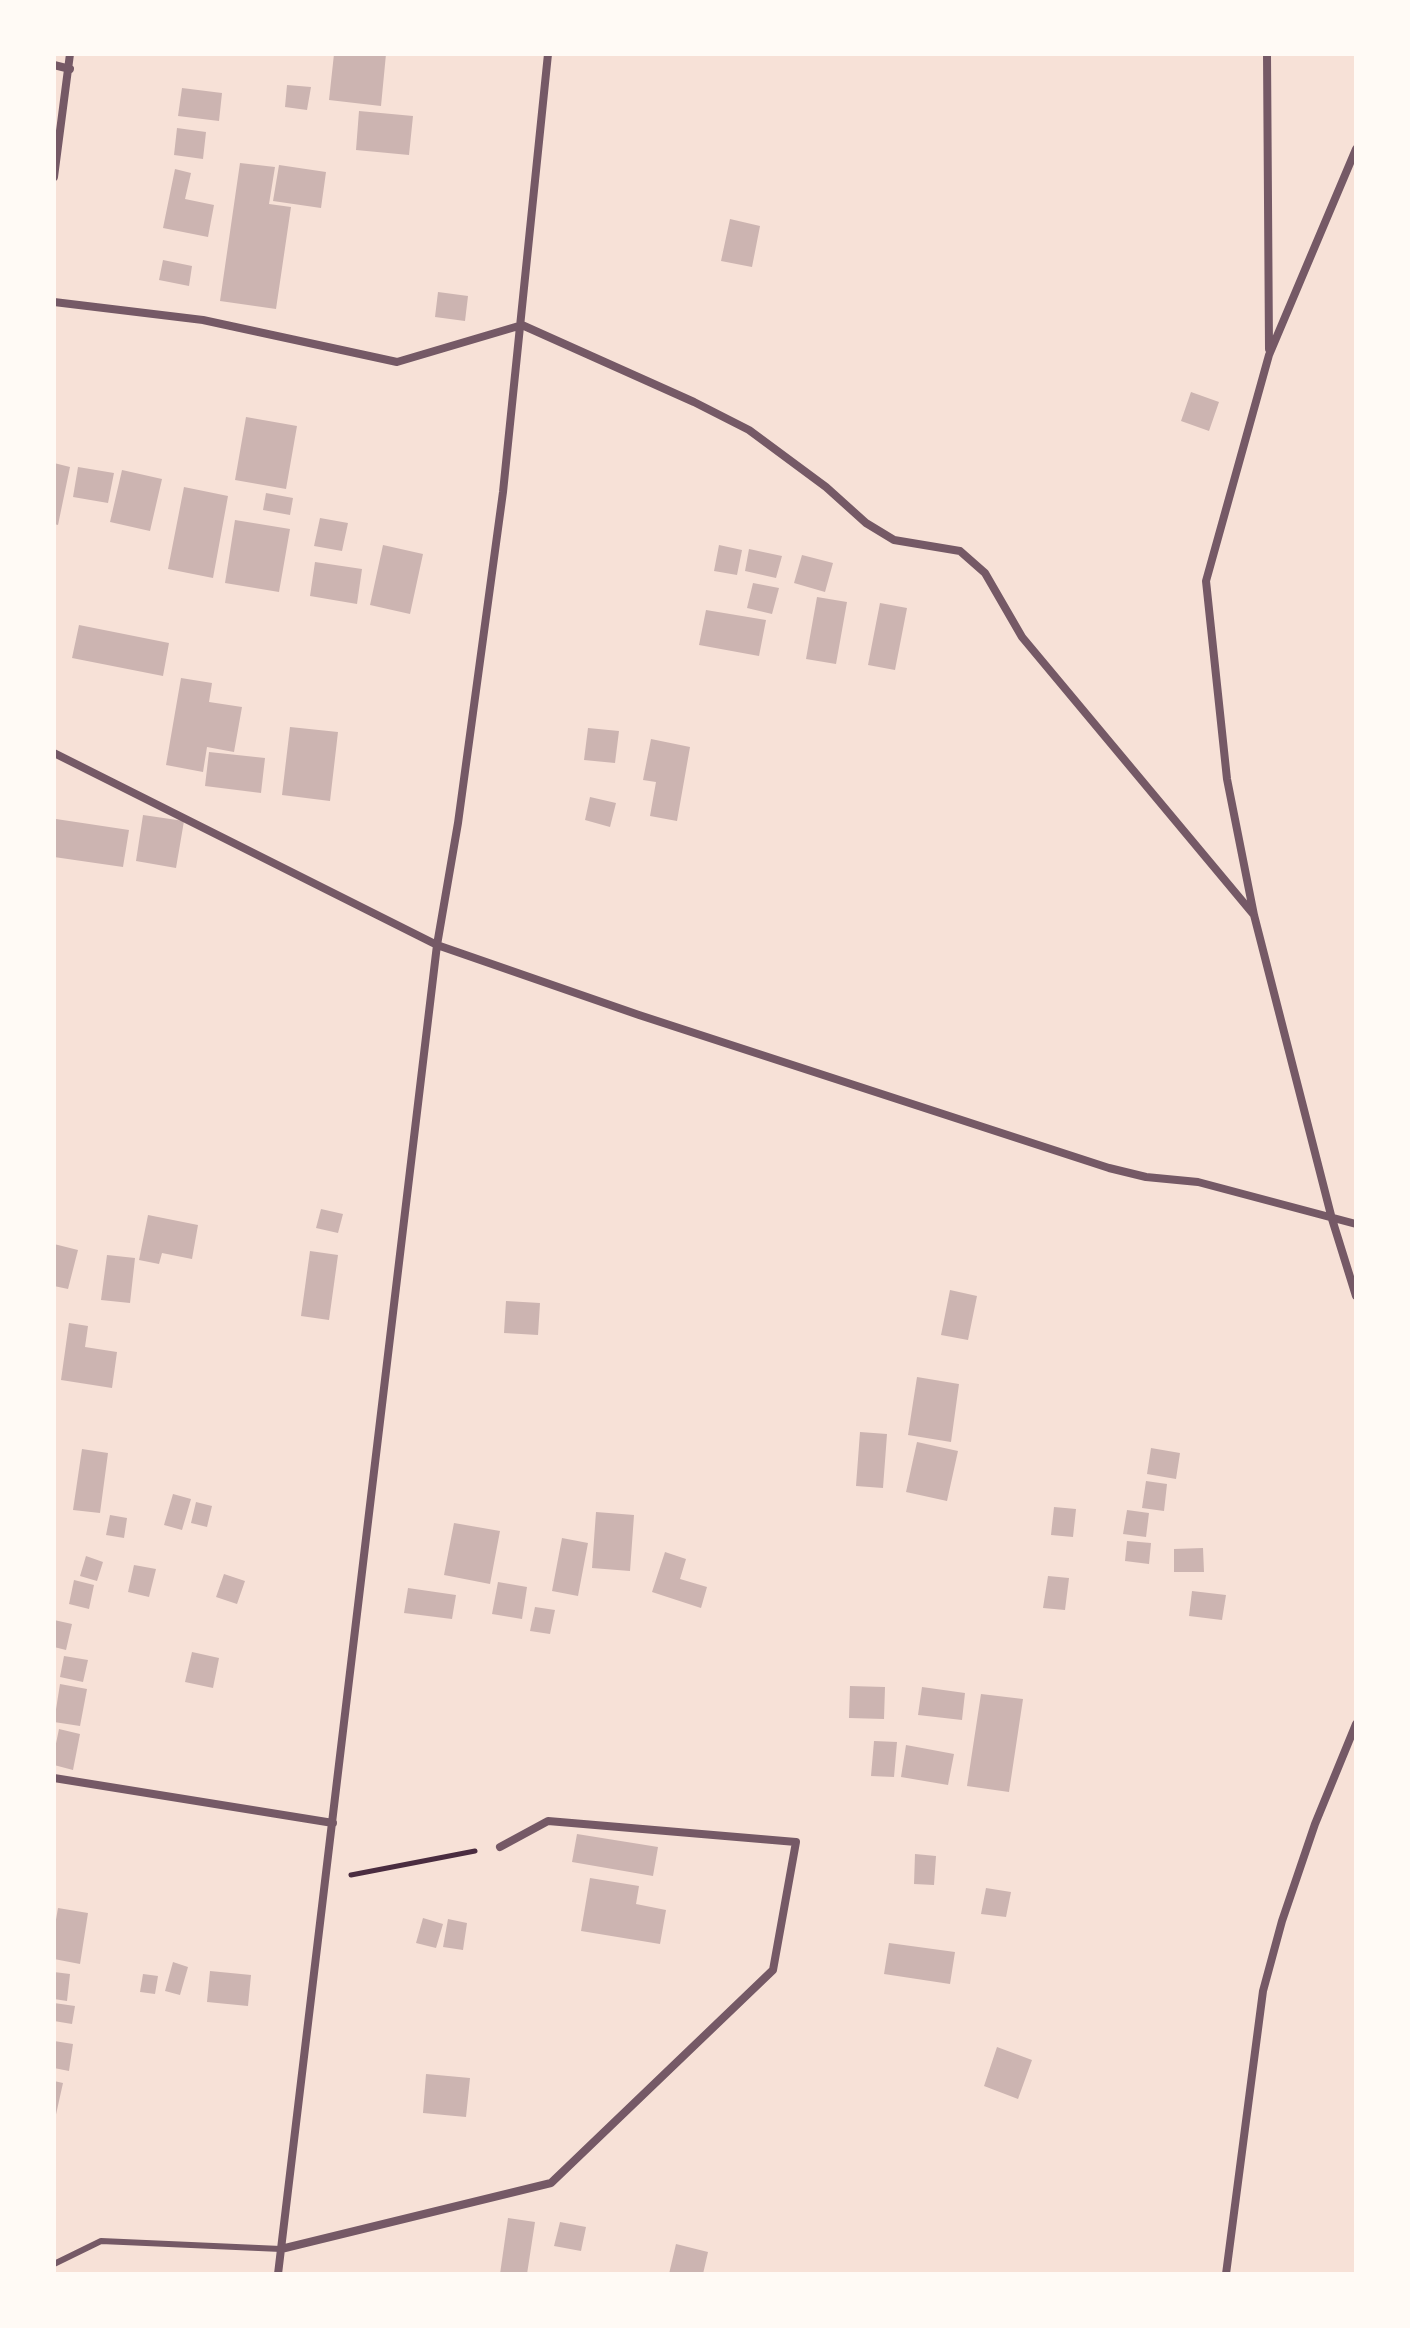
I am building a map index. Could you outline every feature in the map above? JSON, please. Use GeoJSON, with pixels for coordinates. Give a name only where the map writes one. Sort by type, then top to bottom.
{"type":"FeatureCollection","features":[{"type":"Feature","properties":{"kind":"street"},"geometry":{"type":"LineString","coordinates":[[54,177],[70,54]]}},
{"type":"Feature","properties":{"kind":"street"},"geometry":{"type":"LineString","coordinates":[[278,2274],[437,945],[458,823],[503,492],[548,54]]}},
{"type":"Feature","properties":{"kind":"street"},"geometry":{"type":"LineString","coordinates":[[1267,54],[1269,355]]}},
{"type":"Feature","properties":{"kind":"street"},"geometry":{"type":"LineString","coordinates":[[54,65],[70,69]]}},
{"type":"Feature","properties":{"kind":"street"},"geometry":{"type":"LineString","coordinates":[[1356,149],[1269,355],[1206,581],[1227,779],[1254,915],[1332,1219],[1356,1296]]}},
{"type":"Feature","properties":{"kind":"street"},"geometry":{"type":"LineString","coordinates":[[54,302],[203,320],[397,362],[522,325],[749,430],[826,487],[866,523],[894,540],[960,551],[985,573],[1022,637],[1254,915]]}},
{"type":"Feature","properties":{"kind":"street"},"geometry":{"type":"LineString","coordinates":[[54,753],[437,945],[639,1015],[1109,1168],[1146,1177],[1198,1182],[1356,1224]]}},
{"type":"Feature","properties":{"kind":"street"},"geometry":{"type":"LineString","coordinates":[[1226,2274],[1263,1991],[1282,1921],[1315,1824],[1356,1724]]}},
{"type":"Feature","properties":{"kind":"street"},"geometry":{"type":"LineString","coordinates":[[54,1778],[333,1823]]}},
{"type":"Feature","properties":{"kind":"street"},"geometry":{"type":"LineString","coordinates":[[281,2249],[551,2183],[773,1970],[796,1842],[548,1821],[500,1847]]}},
{"type":"Feature","properties":{"kind":"lane"},"geometry":{"type":"LineString","coordinates":[[54,2264],[101,2241],[281,2249]]}},
{"type":"Feature","properties":{"kind":"path"},"geometry":{"type":"LineString","coordinates":[[326,1880],[500,1847]]}},
{"type":"Feature","properties":{"kind":"building"},"geometry":{"type":"Polygon","coordinates":[[[334,54],[386,54],[381,106],[329,100],[334,54]]]}},
{"type":"Feature","properties":{"kind":"building"},"geometry":{"type":"Polygon","coordinates":[[[287,85],[311,87],[307,110],[285,107],[287,85]]]}},
{"type":"Feature","properties":{"kind":"building"},"geometry":{"type":"Polygon","coordinates":[[[182,88],[222,93],[219,121],[178,116],[182,88]]]}},
{"type":"Feature","properties":{"kind":"building"},"geometry":{"type":"Polygon","coordinates":[[[359,111],[413,116],[409,155],[356,150],[359,111]]]}},
{"type":"Feature","properties":{"kind":"building"},"geometry":{"type":"Polygon","coordinates":[[[177,128],[206,132],[203,159],[174,155],[177,128]]]}},
{"type":"Feature","properties":{"kind":"building"},"geometry":{"type":"Polygon","coordinates":[[[240,163],[275,167],[269,204],[291,207],[276,309],[220,301],[240,163]]]}},
{"type":"Feature","properties":{"kind":"building"},"geometry":{"type":"Polygon","coordinates":[[[279,165],[326,172],[321,208],[273,201],[279,165]]]}},
{"type":"Feature","properties":{"kind":"building"},"geometry":{"type":"Polygon","coordinates":[[[175,169],[191,173],[185,199],[214,205],[208,237],[163,228],[175,169]]]}},
{"type":"Feature","properties":{"kind":"building"},"geometry":{"type":"Polygon","coordinates":[[[730,219],[760,226],[752,267],[721,261],[730,219]]]}},
{"type":"Feature","properties":{"kind":"building"},"geometry":{"type":"Polygon","coordinates":[[[163,260],[192,266],[189,286],[159,280],[163,260]]]}},
{"type":"Feature","properties":{"kind":"building"},"geometry":{"type":"Polygon","coordinates":[[[438,292],[468,296],[465,321],[435,317],[438,292]]]}},
{"type":"Feature","properties":{"kind":"building"},"geometry":{"type":"Polygon","coordinates":[[[1191,392],[1219,402],[1209,431],[1181,421],[1191,392]]]}},
{"type":"Feature","properties":{"kind":"building"},"geometry":{"type":"Polygon","coordinates":[[[246,417],[297,426],[286,489],[235,480],[246,417]]]}},
{"type":"Feature","properties":{"kind":"building"},"geometry":{"type":"Polygon","coordinates":[[[54,463],[70,467],[58,525],[54,524],[54,463]]]}},
{"type":"Feature","properties":{"kind":"building"},"geometry":{"type":"Polygon","coordinates":[[[78,467],[114,473],[108,503],[73,497],[78,467]]]}},
{"type":"Feature","properties":{"kind":"building"},"geometry":{"type":"Polygon","coordinates":[[[122,470],[162,479],[150,531],[110,522],[122,470]]]}},
{"type":"Feature","properties":{"kind":"building"},"geometry":{"type":"Polygon","coordinates":[[[184,487],[228,496],[213,578],[168,569],[184,487]]]}},
{"type":"Feature","properties":{"kind":"building"},"geometry":{"type":"Polygon","coordinates":[[[266,493],[293,498],[290,515],[263,510],[266,493]]]}},
{"type":"Feature","properties":{"kind":"building"},"geometry":{"type":"Polygon","coordinates":[[[320,518],[348,523],[342,551],[314,546],[320,518]]]}},
{"type":"Feature","properties":{"kind":"building"},"geometry":{"type":"Polygon","coordinates":[[[235,520],[290,529],[279,592],[225,583],[235,520]]]}},
{"type":"Feature","properties":{"kind":"building"},"geometry":{"type":"Polygon","coordinates":[[[383,545],[423,554],[410,614],[370,605],[383,545]]]}},
{"type":"Feature","properties":{"kind":"building"},"geometry":{"type":"Polygon","coordinates":[[[719,545],[742,550],[737,575],[714,571],[719,545]]]}},
{"type":"Feature","properties":{"kind":"building"},"geometry":{"type":"Polygon","coordinates":[[[749,549],[782,556],[776,578],[745,571],[749,549]]]}},
{"type":"Feature","properties":{"kind":"building"},"geometry":{"type":"Polygon","coordinates":[[[802,555],[833,563],[825,592],[794,583],[802,555]]]}},
{"type":"Feature","properties":{"kind":"building"},"geometry":{"type":"Polygon","coordinates":[[[315,562],[362,569],[357,604],[310,596],[315,562]]]}},
{"type":"Feature","properties":{"kind":"building"},"geometry":{"type":"Polygon","coordinates":[[[753,583],[779,588],[772,614],[747,608],[753,583]]]}},
{"type":"Feature","properties":{"kind":"building"},"geometry":{"type":"Polygon","coordinates":[[[817,597],[847,602],[836,664],[806,659],[817,597]]]}},
{"type":"Feature","properties":{"kind":"building"},"geometry":{"type":"Polygon","coordinates":[[[880,603],[907,608],[895,670],[868,665],[880,603]]]}},
{"type":"Feature","properties":{"kind":"building"},"geometry":{"type":"Polygon","coordinates":[[[706,610],[766,620],[759,656],[699,645],[706,610]]]}},
{"type":"Feature","properties":{"kind":"building"},"geometry":{"type":"Polygon","coordinates":[[[79,625],[169,643],[163,676],[72,658],[79,625]]]}},
{"type":"Feature","properties":{"kind":"building"},"geometry":{"type":"Polygon","coordinates":[[[181,678],[212,683],[209,702],[242,707],[234,752],[207,747],[203,772],[166,765],[181,678]]]}},
{"type":"Feature","properties":{"kind":"building"},"geometry":{"type":"Polygon","coordinates":[[[290,727],[338,732],[330,801],[282,795],[290,727]]]}},
{"type":"Feature","properties":{"kind":"building"},"geometry":{"type":"Polygon","coordinates":[[[588,728],[619,731],[615,763],[584,760],[588,728]]]}},
{"type":"Feature","properties":{"kind":"building"},"geometry":{"type":"Polygon","coordinates":[[[651,739],[690,747],[677,821],[650,816],[656,782],[643,780],[651,739]]]}},
{"type":"Feature","properties":{"kind":"building"},"geometry":{"type":"Polygon","coordinates":[[[209,752],[265,758],[261,793],[205,786],[209,752]]]}},
{"type":"Feature","properties":{"kind":"building"},"geometry":{"type":"Polygon","coordinates":[[[590,797],[616,803],[610,827],[585,820],[590,797]]]}},
{"type":"Feature","properties":{"kind":"building"},"geometry":{"type":"Polygon","coordinates":[[[143,815],[184,821],[176,868],[136,861],[143,815]]]}},
{"type":"Feature","properties":{"kind":"building"},"geometry":{"type":"Polygon","coordinates":[[[56,819],[129,830],[123,867],[54,857],[56,819]]]}},
{"type":"Feature","properties":{"kind":"building"},"geometry":{"type":"Polygon","coordinates":[[[321,1209],[343,1214],[338,1233],[316,1228],[321,1209]]]}},
{"type":"Feature","properties":{"kind":"building"},"geometry":{"type":"Polygon","coordinates":[[[148,1215],[198,1225],[192,1259],[162,1253],[159,1264],[139,1260],[148,1215]]]}},
{"type":"Feature","properties":{"kind":"building"},"geometry":{"type":"Polygon","coordinates":[[[54,1244],[78,1250],[68,1289],[54,1286],[54,1244]]]}},
{"type":"Feature","properties":{"kind":"building"},"geometry":{"type":"Polygon","coordinates":[[[310,1251],[338,1255],[329,1320],[301,1316],[310,1251]]]}},
{"type":"Feature","properties":{"kind":"building"},"geometry":{"type":"Polygon","coordinates":[[[107,1255],[135,1258],[130,1303],[101,1300],[107,1255]]]}},
{"type":"Feature","properties":{"kind":"building"},"geometry":{"type":"Polygon","coordinates":[[[950,1290],[977,1296],[968,1340],[941,1335],[950,1290]]]}},
{"type":"Feature","properties":{"kind":"building"},"geometry":{"type":"Polygon","coordinates":[[[506,1301],[540,1303],[538,1335],[504,1333],[506,1301]]]}},
{"type":"Feature","properties":{"kind":"building"},"geometry":{"type":"Polygon","coordinates":[[[69,1323],[88,1326],[85,1347],[117,1352],[112,1388],[61,1380],[69,1323]]]}},
{"type":"Feature","properties":{"kind":"building"},"geometry":{"type":"Polygon","coordinates":[[[917,1377],[959,1384],[951,1442],[908,1435],[917,1377]]]}},
{"type":"Feature","properties":{"kind":"building"},"geometry":{"type":"Polygon","coordinates":[[[860,1432],[887,1434],[883,1488],[856,1486],[860,1432]]]}},
{"type":"Feature","properties":{"kind":"building"},"geometry":{"type":"Polygon","coordinates":[[[917,1442],[958,1451],[947,1501],[906,1492],[917,1442]]]}},
{"type":"Feature","properties":{"kind":"building"},"geometry":{"type":"Polygon","coordinates":[[[1151,1448],[1180,1453],[1176,1479],[1147,1474],[1151,1448]]]}},
{"type":"Feature","properties":{"kind":"building"},"geometry":{"type":"Polygon","coordinates":[[[82,1449],[108,1453],[100,1513],[73,1510],[82,1449]]]}},
{"type":"Feature","properties":{"kind":"building"},"geometry":{"type":"Polygon","coordinates":[[[1146,1481],[1167,1484],[1164,1511],[1142,1508],[1146,1481]]]}},
{"type":"Feature","properties":{"kind":"building"},"geometry":{"type":"Polygon","coordinates":[[[173,1494],[191,1499],[182,1530],[164,1525],[173,1494]]]}},
{"type":"Feature","properties":{"kind":"building"},"geometry":{"type":"Polygon","coordinates":[[[196,1502],[212,1506],[207,1527],[191,1523],[196,1502]]]}},
{"type":"Feature","properties":{"kind":"building"},"geometry":{"type":"Polygon","coordinates":[[[1054,1507],[1076,1509],[1073,1537],[1051,1535],[1054,1507]]]}},
{"type":"Feature","properties":{"kind":"building"},"geometry":{"type":"Polygon","coordinates":[[[1127,1510],[1149,1513],[1146,1537],[1123,1534],[1127,1510]]]}},
{"type":"Feature","properties":{"kind":"building"},"geometry":{"type":"Polygon","coordinates":[[[596,1512],[634,1515],[630,1571],[592,1568],[596,1512]]]}},
{"type":"Feature","properties":{"kind":"building"},"geometry":{"type":"Polygon","coordinates":[[[110,1515],[127,1518],[124,1538],[106,1535],[110,1515]]]}},
{"type":"Feature","properties":{"kind":"building"},"geometry":{"type":"Polygon","coordinates":[[[454,1523],[500,1531],[490,1584],[444,1575],[454,1523]]]}},
{"type":"Feature","properties":{"kind":"building"},"geometry":{"type":"Polygon","coordinates":[[[562,1538],[588,1543],[578,1596],[552,1591],[562,1538]]]}},
{"type":"Feature","properties":{"kind":"building"},"geometry":{"type":"Polygon","coordinates":[[[1127,1541],[1151,1543],[1149,1564],[1125,1561],[1127,1541]]]}},
{"type":"Feature","properties":{"kind":"building"},"geometry":{"type":"Polygon","coordinates":[[[1203,1548],[1204,1572],[1174,1572],[1174,1549],[1203,1548]]]}},
{"type":"Feature","properties":{"kind":"building"},"geometry":{"type":"Polygon","coordinates":[[[665,1552],[686,1559],[680,1579],[707,1587],[701,1608],[652,1592],[665,1552]]]}},
{"type":"Feature","properties":{"kind":"building"},"geometry":{"type":"Polygon","coordinates":[[[86,1556],[103,1562],[97,1581],[80,1576],[86,1556]]]}},
{"type":"Feature","properties":{"kind":"building"},"geometry":{"type":"Polygon","coordinates":[[[134,1565],[156,1569],[149,1597],[128,1592],[134,1565]]]}},
{"type":"Feature","properties":{"kind":"building"},"geometry":{"type":"Polygon","coordinates":[[[224,1574],[245,1581],[237,1604],[216,1597],[224,1574]]]}},
{"type":"Feature","properties":{"kind":"building"},"geometry":{"type":"Polygon","coordinates":[[[1048,1576],[1069,1578],[1065,1610],[1043,1608],[1048,1576]]]}},
{"type":"Feature","properties":{"kind":"building"},"geometry":{"type":"Polygon","coordinates":[[[74,1580],[94,1585],[89,1609],[69,1604],[74,1580]]]}},
{"type":"Feature","properties":{"kind":"building"},"geometry":{"type":"Polygon","coordinates":[[[498,1582],[527,1587],[522,1619],[492,1614],[498,1582]]]}},
{"type":"Feature","properties":{"kind":"building"},"geometry":{"type":"Polygon","coordinates":[[[408,1588],[456,1595],[452,1619],[404,1613],[408,1588]]]}},
{"type":"Feature","properties":{"kind":"building"},"geometry":{"type":"Polygon","coordinates":[[[1192,1591],[1226,1595],[1222,1620],[1189,1616],[1192,1591]]]}},
{"type":"Feature","properties":{"kind":"building"},"geometry":{"type":"Polygon","coordinates":[[[535,1607],[555,1610],[550,1634],[530,1631],[535,1607]]]}},
{"type":"Feature","properties":{"kind":"building"},"geometry":{"type":"Polygon","coordinates":[[[54,1620],[72,1624],[66,1650],[54,1647],[54,1620]]]}},
{"type":"Feature","properties":{"kind":"building"},"geometry":{"type":"Polygon","coordinates":[[[192,1652],[219,1658],[213,1688],[185,1682],[192,1652]]]}},
{"type":"Feature","properties":{"kind":"building"},"geometry":{"type":"Polygon","coordinates":[[[64,1656],[88,1660],[83,1682],[60,1677],[64,1656]]]}},
{"type":"Feature","properties":{"kind":"building"},"geometry":{"type":"Polygon","coordinates":[[[60,1684],[87,1689],[80,1726],[54,1722],[60,1684]]]}},
{"type":"Feature","properties":{"kind":"building"},"geometry":{"type":"Polygon","coordinates":[[[850,1686],[885,1687],[884,1719],[849,1718],[850,1686]]]}},
{"type":"Feature","properties":{"kind":"building"},"geometry":{"type":"Polygon","coordinates":[[[922,1687],[965,1693],[962,1720],[918,1715],[922,1687]]]}},
{"type":"Feature","properties":{"kind":"building"},"geometry":{"type":"Polygon","coordinates":[[[981,1694],[1023,1699],[1009,1792],[967,1786],[981,1694]]]}},
{"type":"Feature","properties":{"kind":"building"},"geometry":{"type":"Polygon","coordinates":[[[59,1729],[80,1734],[73,1770],[54,1765],[59,1729]]]}},
{"type":"Feature","properties":{"kind":"building"},"geometry":{"type":"Polygon","coordinates":[[[874,1741],[897,1742],[894,1777],[871,1776],[874,1741]]]}},
{"type":"Feature","properties":{"kind":"building"},"geometry":{"type":"Polygon","coordinates":[[[906,1745],[954,1754],[948,1785],[901,1777],[906,1745]]]}},
{"type":"Feature","properties":{"kind":"building"},"geometry":{"type":"Polygon","coordinates":[[[577,1834],[658,1847],[653,1876],[572,1862],[577,1834]]]}},
{"type":"Feature","properties":{"kind":"building"},"geometry":{"type":"Polygon","coordinates":[[[915,1854],[936,1856],[934,1885],[914,1884],[915,1854]]]}},
{"type":"Feature","properties":{"kind":"building"},"geometry":{"type":"Polygon","coordinates":[[[590,1878],[639,1886],[636,1904],[666,1910],[660,1944],[581,1931],[590,1878]]]}},
{"type":"Feature","properties":{"kind":"building"},"geometry":{"type":"Polygon","coordinates":[[[986,1888],[1011,1892],[1006,1917],[981,1914],[986,1888]]]}},
{"type":"Feature","properties":{"kind":"building"},"geometry":{"type":"Polygon","coordinates":[[[58,1908],[88,1913],[80,1964],[54,1959],[58,1908]]]}},
{"type":"Feature","properties":{"kind":"building"},"geometry":{"type":"Polygon","coordinates":[[[423,1918],[443,1924],[436,1948],[416,1943],[423,1918]]]}},
{"type":"Feature","properties":{"kind":"building"},"geometry":{"type":"Polygon","coordinates":[[[448,1919],[467,1923],[463,1950],[443,1947],[448,1919]]]}},
{"type":"Feature","properties":{"kind":"building"},"geometry":{"type":"Polygon","coordinates":[[[889,1943],[955,1952],[950,1984],[884,1974],[889,1943]]]}},
{"type":"Feature","properties":{"kind":"building"},"geometry":{"type":"Polygon","coordinates":[[[173,1962],[188,1967],[180,1995],[165,1991],[173,1962]]]}},
{"type":"Feature","properties":{"kind":"building"},"geometry":{"type":"Polygon","coordinates":[[[210,1971],[251,1975],[248,2006],[207,2002],[210,1971]]]}},
{"type":"Feature","properties":{"kind":"building"},"geometry":{"type":"Polygon","coordinates":[[[54,1972],[70,1974],[67,2001],[54,1999],[54,1972]]]}},
{"type":"Feature","properties":{"kind":"building"},"geometry":{"type":"Polygon","coordinates":[[[143,1974],[158,1976],[155,1994],[140,1992],[143,1974]]]}},
{"type":"Feature","properties":{"kind":"building"},"geometry":{"type":"Polygon","coordinates":[[[54,2003],[75,2006],[72,2024],[54,2021],[54,2003]]]}},
{"type":"Feature","properties":{"kind":"building"},"geometry":{"type":"Polygon","coordinates":[[[54,2041],[73,2044],[69,2071],[54,2068],[54,2041]]]}},
{"type":"Feature","properties":{"kind":"building"},"geometry":{"type":"Polygon","coordinates":[[[997,2047],[1032,2060],[1018,2099],[984,2086],[997,2047]]]}},
{"type":"Feature","properties":{"kind":"building"},"geometry":{"type":"Polygon","coordinates":[[[426,2074],[470,2078],[466,2117],[423,2113],[426,2074]]]}},
{"type":"Feature","properties":{"kind":"building"},"geometry":{"type":"Polygon","coordinates":[[[54,2081],[63,2083],[55,2119],[54,2119],[54,2081]]]}},
{"type":"Feature","properties":{"kind":"building"},"geometry":{"type":"Polygon","coordinates":[[[508,2218],[535,2222],[527,2274],[500,2274],[508,2218]]]}},
{"type":"Feature","properties":{"kind":"building"},"geometry":{"type":"Polygon","coordinates":[[[560,2222],[586,2227],[581,2251],[554,2246],[560,2222]]]}},
{"type":"Feature","properties":{"kind":"building"},"geometry":{"type":"Polygon","coordinates":[[[676,2244],[708,2252],[703,2274],[669,2274],[676,2244]]]}}]}
